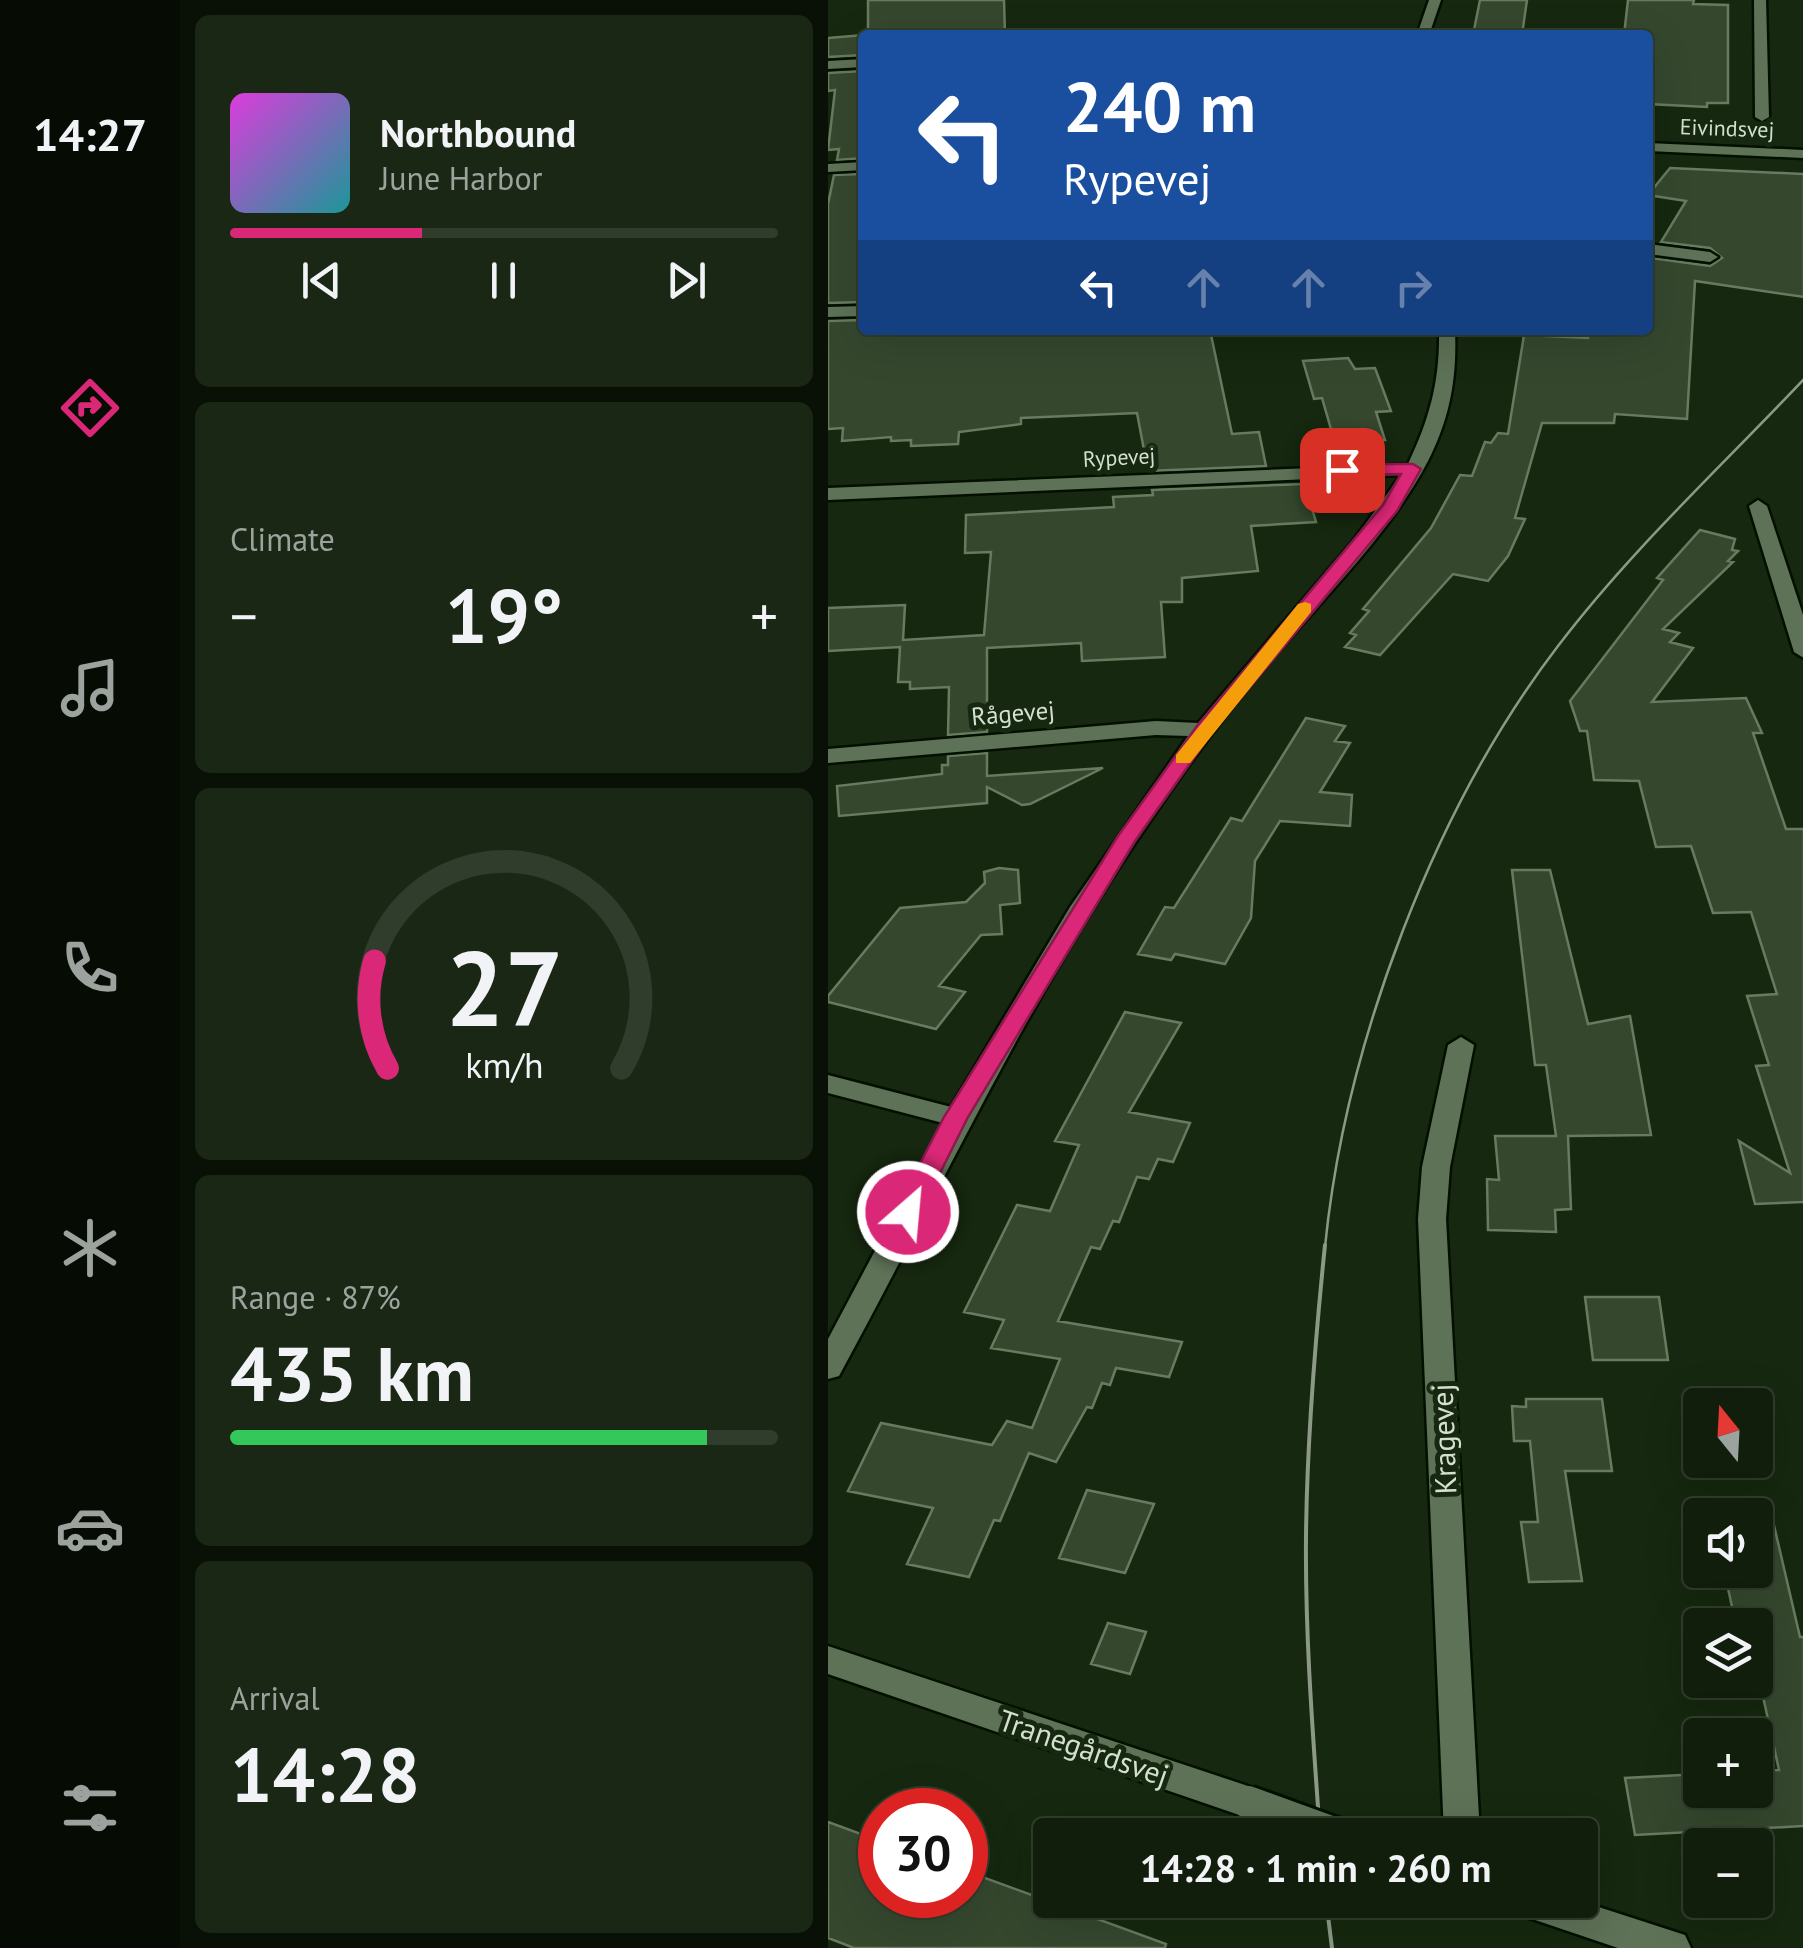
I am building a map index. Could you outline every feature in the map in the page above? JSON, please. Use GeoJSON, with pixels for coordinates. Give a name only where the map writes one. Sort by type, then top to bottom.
{"type":"FeatureCollection","features":[{"type":"Feature","properties":{"kind":"street"},"geometry":{"type":"LineString","coordinates":[[1425,30],[1435,0]]}},
{"type":"Feature","properties":{"kind":"street"},"geometry":{"type":"LineString","coordinates":[[1760,0],[1762,118]]}},
{"type":"Feature","properties":{"kind":"street"},"geometry":{"type":"LineString","coordinates":[[828,65],[858,63]]}},
{"type":"Feature","properties":{"kind":"street","name":"Eivindsvej"},"geometry":{"type":"LineString","coordinates":[[1653,147],[1804,154]]}},
{"type":"Feature","properties":{"kind":"street"},"geometry":{"type":"LineString","coordinates":[[828,168],[858,166]]}},
{"type":"Feature","properties":{"kind":"street"},"geometry":{"type":"LineString","coordinates":[[1653,251],[1710,258]]}},
{"type":"Feature","properties":{"kind":"street"},"geometry":{"type":"LineString","coordinates":[[828,312],[858,311]]}},
{"type":"Feature","properties":{"kind":"street"},"geometry":{"type":"LineString","coordinates":[[828,1368],[956,1117],[1085,904],[1204,730],[1391,507],[1438,418],[1448,335]]}},
{"type":"Feature","properties":{"kind":"street","name":"Rypevej"},"geometry":{"type":"LineString","coordinates":[[828,494],[1413,469]]}},
{"type":"Feature","properties":{"kind":"street"},"geometry":{"type":"LineString","coordinates":[[1758,506],[1804,652]]}},
{"type":"Feature","properties":{"kind":"street","name":"Rågevej"},"geometry":{"type":"LineString","coordinates":[[828,756],[1156,728],[1204,730]]}},
{"type":"Feature","properties":{"kind":"street","name":"Kragevej"},"geometry":{"type":"LineString","coordinates":[[1461,1045],[1436,1167],[1432,1219],[1461,1818]]}},
{"type":"Feature","properties":{"kind":"street"},"geometry":{"type":"LineString","coordinates":[[828,1084],[956,1117]]}},
{"type":"Feature","properties":{"kind":"street","name":"Tranegårdsvej"},"geometry":{"type":"LineString","coordinates":[[828,1660],[1292,1818]]}},
{"type":"Feature","properties":{"kind":"street"},"geometry":{"type":"LineString","coordinates":[[1580,1918],[1672,1948]]}},
{"type":"Feature","properties":{"kind":"building"},"geometry":{"type":"Polygon","coordinates":[[[868,0],[1004,0],[1005,30],[868,30],[868,0]]]}},
{"type":"Feature","properties":{"kind":"building"},"geometry":{"type":"Polygon","coordinates":[[[1480,0],[1527,0],[1523,30],[1474,30],[1480,0]]]}},
{"type":"Feature","properties":{"kind":"building"},"geometry":{"type":"Polygon","coordinates":[[[1628,0],[1694,0],[1693,4],[1728,5],[1728,103],[1707,103],[1707,107],[1653,104],[1653,30],[1625,30],[1628,0]]]}},
{"type":"Feature","properties":{"kind":"building"},"geometry":{"type":"Polygon","coordinates":[[[858,35],[858,55],[828,57],[828,38],[858,35]]]}},
{"type":"Feature","properties":{"kind":"building"},"geometry":{"type":"Polygon","coordinates":[[[858,71],[858,158],[837,160],[839,149],[828,150],[835,90],[828,91],[828,73],[858,71]]]}},
{"type":"Feature","properties":{"kind":"building"},"geometry":{"type":"Polygon","coordinates":[[[1670,168],[1804,174],[1804,297],[1695,281],[1687,419],[1615,414],[1614,423],[1542,423],[1515,518],[1525,519],[1508,556],[1488,581],[1453,574],[1380,655],[1345,647],[1356,635],[1350,633],[1369,611],[1363,609],[1431,528],[1460,475],[1472,476],[1485,442],[1491,443],[1498,433],[1508,434],[1524,335],[1653,335],[1653,258],[1710,266],[1722,258],[1710,248],[1661,242],[1686,201],[1653,196],[1653,189],[1670,168]]]}},
{"type":"Feature","properties":{"kind":"building"},"geometry":{"type":"Polygon","coordinates":[[[858,174],[858,302],[828,303],[828,204],[834,175],[858,174]]]}},
{"type":"Feature","properties":{"kind":"building"},"geometry":{"type":"Polygon","coordinates":[[[858,320],[858,335],[1211,335],[1232,434],[1259,432],[1266,466],[1148,471],[1137,413],[1021,418],[1021,424],[959,432],[958,444],[911,446],[911,440],[891,441],[891,437],[842,441],[843,428],[828,429],[828,321],[858,320]]]}},
{"type":"Feature","properties":{"kind":"building"},"geometry":{"type":"Polygon","coordinates":[[[1348,358],[1355,369],[1375,368],[1391,411],[1376,412],[1385,440],[1335,443],[1322,398],[1314,399],[1303,361],[1348,358]]]}},
{"type":"Feature","properties":{"kind":"building"},"geometry":{"type":"Polygon","coordinates":[[[1305,484],[1316,522],[1251,526],[1258,571],[1182,578],[1182,602],[1161,602],[1165,657],[1082,661],[1081,643],[987,648],[987,732],[948,735],[949,687],[910,689],[910,682],[898,682],[900,647],[828,651],[828,608],[905,605],[903,640],[984,635],[991,552],[965,553],[966,515],[1114,507],[1113,497],[1153,495],[1152,490],[1305,484]]]}},
{"type":"Feature","properties":{"kind":"building"},"geometry":{"type":"Polygon","coordinates":[[[1700,530],[1735,539],[1732,550],[1738,551],[1728,561],[1733,562],[1663,629],[1679,633],[1670,642],[1693,648],[1652,702],[1746,698],[1762,733],[1753,733],[1786,829],[1804,829],[1804,1202],[1755,1204],[1739,1141],[1790,1173],[1756,1066],[1769,1065],[1747,996],[1777,994],[1751,912],[1713,913],[1691,846],[1656,847],[1639,781],[1594,780],[1587,731],[1580,731],[1570,701],[1663,580],[1657,578],[1700,530]]]}},
{"type":"Feature","properties":{"kind":"building"},"geometry":{"type":"Polygon","coordinates":[[[1306,718],[1345,726],[1335,741],[1350,743],[1320,792],[1352,795],[1350,826],[1280,821],[1255,861],[1251,918],[1225,964],[1175,954],[1171,960],[1138,954],[1165,907],[1174,908],[1231,818],[1242,821],[1306,718]]]}},
{"type":"Feature","properties":{"kind":"building"},"geometry":{"type":"Polygon","coordinates":[[[987,753],[987,776],[1103,768],[1030,804],[1022,805],[987,787],[987,803],[839,816],[837,786],[942,774],[948,756],[987,753]]]}},
{"type":"Feature","properties":{"kind":"building"},"geometry":{"type":"Polygon","coordinates":[[[999,868],[1018,870],[1020,903],[1000,905],[1002,934],[981,935],[939,986],[965,992],[936,1029],[828,1002],[828,996],[900,908],[966,902],[985,883],[984,872],[999,868]]]}},
{"type":"Feature","properties":{"kind":"building"},"geometry":{"type":"Polygon","coordinates":[[[1512,870],[1550,870],[1588,1024],[1630,1016],[1651,1135],[1568,1136],[1571,1209],[1555,1210],[1556,1232],[1488,1230],[1487,1179],[1499,1180],[1495,1136],[1556,1136],[1546,1065],[1535,1065],[1512,870]]]}},
{"type":"Feature","properties":{"kind":"building"},"geometry":{"type":"Polygon","coordinates":[[[1125,1012],[1181,1023],[1129,1112],[1190,1123],[1173,1162],[1158,1159],[1149,1179],[1137,1177],[1119,1222],[1113,1221],[1100,1249],[1091,1247],[1058,1321],[1182,1342],[1169,1377],[1116,1368],[1110,1385],[1102,1383],[1092,1408],[1087,1407],[1056,1462],[1029,1453],[1000,1521],[994,1520],[969,1577],[907,1564],[933,1508],[848,1491],[881,1423],[992,1445],[1007,1421],[1032,1428],[1060,1359],[991,1348],[1004,1320],[964,1312],[1017,1205],[1050,1211],[1079,1145],[1055,1141],[1125,1012]]]}},
{"type":"Feature","properties":{"kind":"building"},"geometry":{"type":"Polygon","coordinates":[[[1585,1297],[1659,1297],[1668,1360],[1593,1360],[1585,1297]]]}},
{"type":"Feature","properties":{"kind":"building"},"geometry":{"type":"Polygon","coordinates":[[[1526,1399],[1602,1399],[1612,1471],[1565,1471],[1582,1581],[1529,1582],[1521,1522],[1538,1522],[1530,1441],[1514,1441],[1512,1406],[1526,1407],[1526,1399]]]}},
{"type":"Feature","properties":{"kind":"building"},"geometry":{"type":"Polygon","coordinates":[[[1087,1490],[1154,1504],[1125,1573],[1059,1558],[1087,1490]]]}},
{"type":"Feature","properties":{"kind":"building"},"geometry":{"type":"Polygon","coordinates":[[[1773,1521],[1800,1637],[1804,1637],[1804,1826],[1683,1828],[1683,1832],[1635,1835],[1625,1778],[1683,1775],[1683,1808],[1773,1808],[1773,1770],[1779,1770],[1773,1718],[1768,1718],[1763,1698],[1773,1698],[1773,1608],[1732,1608],[1728,1588],[1773,1588],[1773,1521]]]}},
{"type":"Feature","properties":{"kind":"building"},"geometry":{"type":"Polygon","coordinates":[[[1108,1623],[1146,1632],[1130,1674],[1091,1664],[1108,1623]]]}},
{"type":"Feature","properties":{"kind":"building"},"geometry":{"type":"Polygon","coordinates":[[[828,1822],[858,1833],[858,1918],[988,1918],[988,1879],[1033,1895],[1033,1918],[1095,1918],[1166,1944],[1165,1948],[854,1948],[828,1938],[828,1822]]]}},
{"type":"Feature","properties":{"kind":"tram line"},"geometry":{"type":"LineString","coordinates":[[1325,1247],[1352,1091],[1375,1011],[1402,931],[1472,780],[1513,710],[1586,611],[1804,379]]}},
{"type":"Feature","properties":{"kind":"tram line"},"geometry":{"type":"LineString","coordinates":[[1319,1818],[1308,1648],[1306,1536],[1312,1390],[1325,1245]]}},
{"type":"Feature","properties":{"kind":"tram line"},"geometry":{"type":"LineString","coordinates":[[1328,1918],[1332,1948]]}},
{"type":"Feature","properties":{"kind":"slow traffic"},"geometry":{"type":"LineString","coordinates":[[1183,759],[1305,608]]}},
{"type":"Feature","properties":{"kind":"route"},"geometry":{"type":"LineString","coordinates":[[908,1212],[956,1117],[1125,840],[1204,730],[1391,507],[1413,469],[1342,470]]}}]}
